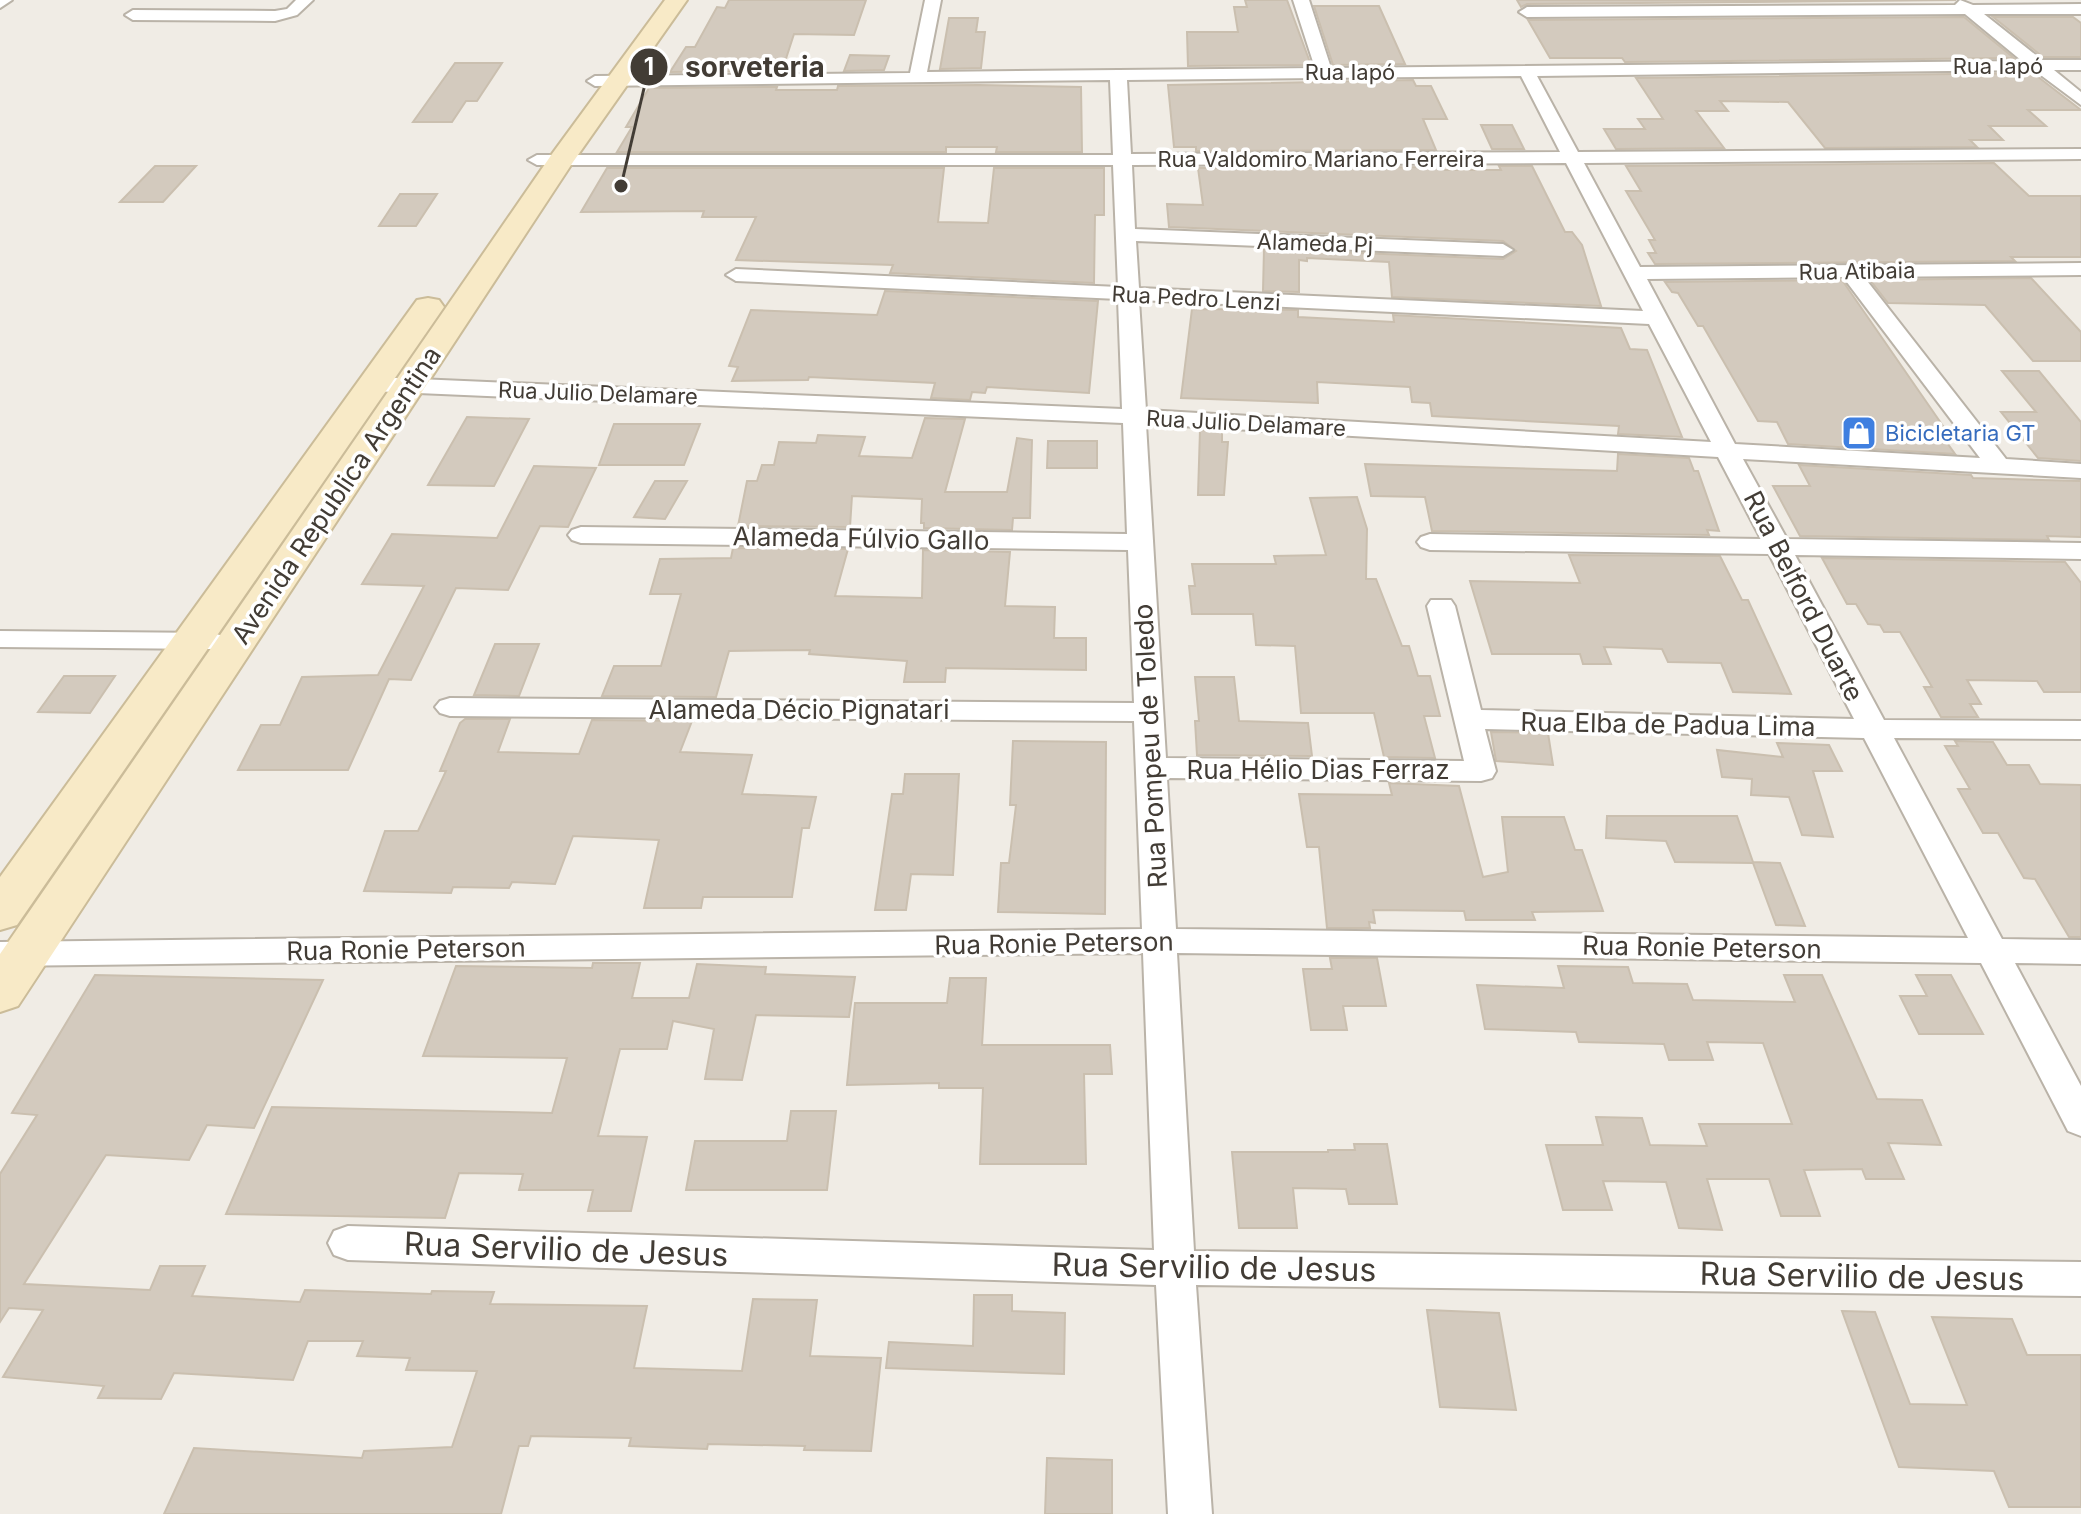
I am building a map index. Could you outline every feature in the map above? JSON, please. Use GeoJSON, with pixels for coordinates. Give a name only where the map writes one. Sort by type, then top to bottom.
{"type":"FeatureCollection","features":[{"type":"Feature","properties":{"kind":"main road","name":"Avenida Republica Argentina"},"geometry":{"type":"LineString","coordinates":[[0,913],[372,384],[549,160],[607,80],[656,0]]}},
{"type":"Feature","properties":{"kind":"main road","name":"Avenida Republica Argentina"},"geometry":{"type":"LineString","coordinates":[[607,80],[676,0]]}},
{"type":"Feature","properties":{"kind":"main road","name":"Avenida Republica Argentina"},"geometry":{"type":"LineString","coordinates":[[0,993],[13,954],[238,641],[410,385],[549,160]]}},
{"type":"Feature","properties":{"kind":"street"},"geometry":{"type":"LineString","coordinates":[[133,15],[275,16],[292,12],[305,0]]}},
{"type":"Feature","properties":{"kind":"street"},"geometry":{"type":"LineString","coordinates":[[918,76],[933,0]]}},
{"type":"Feature","properties":{"kind":"street"},"geometry":{"type":"LineString","coordinates":[[1301,0],[1324,72]]}},
{"type":"Feature","properties":{"kind":"street"},"geometry":{"type":"LineString","coordinates":[[1527,12],[1963,5],[2081,9]]}},
{"type":"Feature","properties":{"kind":"street"},"geometry":{"type":"LineString","coordinates":[[1963,5],[2081,100]]}},
{"type":"Feature","properties":{"kind":"street","name":"Rua Iapó"},"geometry":{"type":"LineString","coordinates":[[607,80],[1324,72],[1528,75],[2043,69],[2081,65]]}},
{"type":"Feature","properties":{"kind":"street","name":"Rua Pompeu de Toledo"},"geometry":{"type":"LineString","coordinates":[[1118,74],[1175,1268],[1190,1514]]}},
{"type":"Feature","properties":{"kind":"street","name":"Rua Belford Duarte"},"geometry":{"type":"LineString","coordinates":[[1528,75],[2081,1121]]}},
{"type":"Feature","properties":{"kind":"street","name":"Rua Valdomiro Mariano Ferreira"},"geometry":{"type":"LineString","coordinates":[[549,160],[2081,154]]}},
{"type":"Feature","properties":{"kind":"street","name":"Alameda Pj"},"geometry":{"type":"LineString","coordinates":[[1126,235],[1503,250]]}},
{"type":"Feature","properties":{"kind":"street"},"geometry":{"type":"LineString","coordinates":[[2059,269],[2081,291]]}},
{"type":"Feature","properties":{"kind":"street","name":"Rua Atibaia"},"geometry":{"type":"LineString","coordinates":[[1634,273],[2081,269]]}},
{"type":"Feature","properties":{"kind":"street"},"geometry":{"type":"LineString","coordinates":[[1849,271],[1999,467]]}},
{"type":"Feature","properties":{"kind":"street","name":"Rua Pedro Lenzi"},"geometry":{"type":"LineString","coordinates":[[736,275],[1657,318]]}},
{"type":"Feature","properties":{"kind":"street","name":"Rua Julio Delamare"},"geometry":{"type":"LineString","coordinates":[[372,384],[1134,416],[2081,471]]}},
{"type":"Feature","properties":{"kind":"street","name":"Alameda Fúlvio Gallo"},"geometry":{"type":"LineString","coordinates":[[581,535],[1140,542]]}},
{"type":"Feature","properties":{"kind":"street"},"geometry":{"type":"LineString","coordinates":[[1430,542],[2081,551]]}},
{"type":"Feature","properties":{"kind":"street"},"geometry":{"type":"LineString","coordinates":[[1441,606],[1468,719]]}},
{"type":"Feature","properties":{"kind":"street"},"geometry":{"type":"LineString","coordinates":[[0,639],[238,641]]}},
{"type":"Feature","properties":{"kind":"street","name":"Alameda Décio Pignatari"},"geometry":{"type":"LineString","coordinates":[[450,707],[1149,712]]}},
{"type":"Feature","properties":{"kind":"street","name":"Rua Elba de Padua Lima"},"geometry":{"type":"LineString","coordinates":[[1468,719],[1872,729],[2081,730]]}},
{"type":"Feature","properties":{"kind":"street","name":"Rua Hélio Dias Ferraz"},"geometry":{"type":"LineString","coordinates":[[1151,768],[1481,771],[1468,719]]}},
{"type":"Feature","properties":{"kind":"street","name":"Rua Ronie Peterson"},"geometry":{"type":"LineString","coordinates":[[13,954],[1159,941],[2081,952]]}},
{"type":"Feature","properties":{"kind":"street","name":"Rua Servilio de Jesus"},"geometry":{"type":"LineString","coordinates":[[348,1243],[1175,1268],[2081,1279]]}},
{"type":"Feature","properties":{"kind":"building"},"geometry":{"type":"Polygon","coordinates":[[[729,0],[866,0],[854,35],[794,34],[782,71],[670,72],[686,47],[695,47],[717,7],[725,8],[729,0]]]}},
{"type":"Feature","properties":{"kind":"building"},"geometry":{"type":"Polygon","coordinates":[[[1245,0],[1287,0],[1311,65],[1188,66],[1187,32],[1238,32],[1234,7],[1247,7],[1245,0]]]}},
{"type":"Feature","properties":{"kind":"building"},"geometry":{"type":"Polygon","coordinates":[[[1517,0],[1956,0],[1527,4],[1521,7],[1517,0]]]}},
{"type":"Feature","properties":{"kind":"building"},"geometry":{"type":"Polygon","coordinates":[[[1314,6],[1379,6],[1405,64],[1333,65],[1314,6]]]}},
{"type":"Feature","properties":{"kind":"building"},"geometry":{"type":"Polygon","coordinates":[[[1964,17],[2014,58],[1625,62],[1622,58],[1550,58],[1528,20],[1964,17]]]}},
{"type":"Feature","properties":{"kind":"building"},"geometry":{"type":"Polygon","coordinates":[[[1993,17],[2073,17],[2081,23],[2081,57],[2043,57],[1993,17]]]}},
{"type":"Feature","properties":{"kind":"building"},"geometry":{"type":"Polygon","coordinates":[[[949,18],[978,18],[976,32],[985,32],[981,68],[940,69],[949,18]]]}},
{"type":"Feature","properties":{"kind":"building"},"geometry":{"type":"Polygon","coordinates":[[[850,55],[889,56],[884,70],[844,71],[850,55]]]}},
{"type":"Feature","properties":{"kind":"building"},"geometry":{"type":"Polygon","coordinates":[[[455,63],[502,63],[477,101],[466,101],[452,122],[413,122],[455,63]]]}},
{"type":"Feature","properties":{"kind":"building"},"geometry":{"type":"Polygon","coordinates":[[[2033,73],[2081,110],[2028,110],[2046,126],[1989,126],[2003,140],[1970,140],[1977,147],[1825,148],[1788,102],[1720,101],[1728,111],[1696,111],[1724,148],[1616,149],[1604,129],[1645,129],[1638,119],[1663,119],[1636,78],[2033,73]]]}},
{"type":"Feature","properties":{"kind":"building"},"geometry":{"type":"Polygon","coordinates":[[[1413,80],[1416,86],[1431,86],[1447,119],[1423,119],[1436,150],[1196,151],[1196,147],[1174,147],[1168,85],[1413,80]]]}},
{"type":"Feature","properties":{"kind":"building"},"geometry":{"type":"Polygon","coordinates":[[[838,86],[1081,87],[1082,152],[996,152],[997,147],[946,147],[946,152],[617,152],[632,127],[626,127],[649,88],[837,90],[838,86]]]}},
{"type":"Feature","properties":{"kind":"building"},"geometry":{"type":"Polygon","coordinates":[[[1481,125],[1512,125],[1524,149],[1492,149],[1481,125]]]}},
{"type":"Feature","properties":{"kind":"building"},"geometry":{"type":"Polygon","coordinates":[[[1994,163],[2029,196],[2081,196],[2081,257],[2011,257],[2015,261],[1655,264],[1648,253],[1656,253],[1649,240],[1655,240],[1626,191],[1641,191],[1626,166],[1994,163]]]}},
{"type":"Feature","properties":{"kind":"building"},"geometry":{"type":"Polygon","coordinates":[[[155,166],[196,166],[163,202],[120,202],[155,166]]]}},
{"type":"Feature","properties":{"kind":"building"},"geometry":{"type":"Polygon","coordinates":[[[1499,166],[1532,166],[1565,232],[1572,232],[1582,245],[1601,306],[1392,297],[1389,262],[1307,258],[1307,261],[1299,260],[1299,292],[1263,291],[1264,249],[1503,259],[1516,251],[1503,241],[1169,227],[1167,204],[1203,205],[1198,168],[1443,167],[1445,170],[1501,170],[1499,166]]]}},
{"type":"Feature","properties":{"kind":"building"},"geometry":{"type":"Polygon","coordinates":[[[607,168],[944,168],[938,222],[988,223],[994,168],[1104,168],[1104,215],[1095,215],[1094,283],[890,273],[893,265],[736,260],[756,217],[702,217],[704,211],[581,212],[607,168]]]}},
{"type":"Feature","properties":{"kind":"building"},"geometry":{"type":"Polygon","coordinates":[[[400,194],[437,194],[416,226],[379,226],[400,194]]]}},
{"type":"Feature","properties":{"kind":"building"},"geometry":{"type":"Polygon","coordinates":[[[2031,278],[2081,332],[2081,361],[2033,361],[1985,305],[1888,303],[1870,280],[2031,278]]]}},
{"type":"Feature","properties":{"kind":"building"},"geometry":{"type":"Polygon","coordinates":[[[1842,280],[1943,426],[1935,426],[1955,454],[1788,444],[1777,422],[1758,421],[1703,326],[1698,326],[1678,293],[1672,292],[1665,282],[1842,280]]]}},
{"type":"Feature","properties":{"kind":"building"},"geometry":{"type":"Polygon","coordinates":[[[885,291],[1098,301],[1089,393],[987,387],[985,393],[972,392],[970,400],[931,398],[935,383],[809,377],[808,380],[732,381],[738,367],[729,366],[751,310],[877,315],[885,291]]]}},
{"type":"Feature","properties":{"kind":"building"},"geometry":{"type":"Polygon","coordinates":[[[1192,309],[1298,310],[1298,317],[1394,322],[1393,315],[1621,328],[1630,349],[1647,350],[1682,437],[1618,434],[1619,426],[1432,416],[1430,403],[1412,402],[1410,387],[1317,382],[1318,403],[1181,398],[1192,309]]]}},
{"type":"Feature","properties":{"kind":"building"},"geometry":{"type":"Polygon","coordinates":[[[2002,371],[2039,371],[2081,422],[2081,461],[2038,458],[2001,412],[2036,412],[2002,371]]]}},
{"type":"Feature","properties":{"kind":"building"},"geometry":{"type":"Polygon","coordinates":[[[467,417],[529,419],[494,486],[428,485],[467,417]]]}},
{"type":"Feature","properties":{"kind":"building"},"geometry":{"type":"Polygon","coordinates":[[[925,418],[965,419],[945,492],[1007,492],[1017,438],[1032,440],[1030,518],[1013,518],[1012,530],[924,528],[924,523],[921,523],[922,499],[852,496],[850,527],[738,526],[747,481],[757,481],[762,465],[774,465],[779,442],[816,443],[818,435],[865,437],[859,456],[912,458],[925,418]]]}},
{"type":"Feature","properties":{"kind":"building"},"geometry":{"type":"Polygon","coordinates":[[[614,424],[700,424],[684,465],[599,465],[614,424]]]}},
{"type":"Feature","properties":{"kind":"building"},"geometry":{"type":"Polygon","coordinates":[[[1200,430],[1222,431],[1222,442],[1228,442],[1224,495],[1198,495],[1200,430]]]}},
{"type":"Feature","properties":{"kind":"building"},"geometry":{"type":"Polygon","coordinates":[[[1048,441],[1097,441],[1097,468],[1047,468],[1048,441]]]}},
{"type":"Feature","properties":{"kind":"building"},"geometry":{"type":"Polygon","coordinates":[[[1618,454],[1689,458],[1694,471],[1698,471],[1719,531],[1707,530],[1709,535],[1432,531],[1425,497],[1371,496],[1365,464],[1617,471],[1618,454]]]}},
{"type":"Feature","properties":{"kind":"building"},"geometry":{"type":"Polygon","coordinates":[[[1799,465],[1971,475],[1973,478],[2081,481],[2081,537],[2047,536],[2049,540],[1800,536],[1773,486],[1810,486],[1799,465]]]}},
{"type":"Feature","properties":{"kind":"building"},"geometry":{"type":"Polygon","coordinates":[[[534,466],[596,468],[568,527],[540,526],[508,590],[456,588],[411,680],[389,679],[348,770],[238,770],[261,725],[280,725],[302,677],[378,675],[424,586],[362,584],[392,534],[497,538],[534,466]]]}},
{"type":"Feature","properties":{"kind":"building"},"geometry":{"type":"Polygon","coordinates":[[[655,481],[687,481],[665,519],[634,517],[655,481]]]}},
{"type":"Feature","properties":{"kind":"building"},"geometry":{"type":"Polygon","coordinates":[[[1357,497],[1367,529],[1366,579],[1376,579],[1402,646],[1409,646],[1418,676],[1430,676],[1440,716],[1424,716],[1435,758],[1384,757],[1374,713],[1301,713],[1295,646],[1256,645],[1253,614],[1192,614],[1189,586],[1195,586],[1192,564],[1276,564],[1274,556],[1326,555],[1310,498],[1357,497]]]}},
{"type":"Feature","properties":{"kind":"building"},"geometry":{"type":"Polygon","coordinates":[[[733,548],[848,549],[835,596],[922,598],[923,550],[1010,552],[1005,606],[1055,607],[1054,638],[1086,638],[1086,670],[946,668],[945,682],[904,682],[907,661],[809,654],[810,650],[729,651],[716,697],[602,696],[614,666],[661,666],[681,594],[650,594],[660,559],[731,558],[733,548]]]}},
{"type":"Feature","properties":{"kind":"building"},"geometry":{"type":"Polygon","coordinates":[[[1569,555],[1720,556],[1742,600],[1748,600],[1791,694],[1733,692],[1721,663],[1668,662],[1662,649],[1604,647],[1611,664],[1583,664],[1580,654],[1492,654],[1470,581],[1580,583],[1569,555]]]}},
{"type":"Feature","properties":{"kind":"building"},"geometry":{"type":"Polygon","coordinates":[[[1822,558],[2065,562],[2081,583],[2081,692],[2044,692],[2037,681],[1967,680],[1981,704],[1970,704],[1978,717],[1941,717],[1924,687],[1932,687],[1900,632],[1884,632],[1880,625],[1868,624],[1856,604],[1847,604],[1822,558]]]}},
{"type":"Feature","properties":{"kind":"building"},"geometry":{"type":"Polygon","coordinates":[[[495,644],[539,644],[519,696],[474,695],[495,644]]]}},
{"type":"Feature","properties":{"kind":"building"},"geometry":{"type":"Polygon","coordinates":[[[64,676],[115,676],[90,713],[38,712],[64,676]]]}},
{"type":"Feature","properties":{"kind":"building"},"geometry":{"type":"Polygon","coordinates":[[[1195,677],[1234,677],[1239,721],[1308,723],[1312,756],[1197,755],[1195,721],[1199,721],[1195,677]]]}},
{"type":"Feature","properties":{"kind":"building"},"geometry":{"type":"Polygon","coordinates":[[[465,719],[510,719],[498,752],[579,754],[592,720],[692,721],[680,752],[752,755],[742,794],[816,797],[809,828],[802,828],[792,897],[703,897],[701,908],[644,908],[659,840],[573,836],[555,884],[512,882],[509,888],[453,887],[451,893],[364,891],[385,831],[418,831],[446,771],[440,771],[460,723],[465,719]]]}},
{"type":"Feature","properties":{"kind":"building"},"geometry":{"type":"Polygon","coordinates":[[[1491,732],[1548,733],[1553,765],[1496,761],[1491,732]]]}},
{"type":"Feature","properties":{"kind":"building"},"geometry":{"type":"Polygon","coordinates":[[[1013,741],[1106,742],[1105,914],[998,912],[1001,863],[1009,863],[1016,805],[1010,805],[1013,741]]]}},
{"type":"Feature","properties":{"kind":"building"},"geometry":{"type":"Polygon","coordinates":[[[1955,741],[1993,742],[2007,765],[2029,765],[2040,784],[2081,785],[2081,937],[2069,937],[2035,879],[2024,878],[1998,833],[1983,833],[1958,789],[1970,789],[1945,746],[1958,746],[1955,741]]]}},
{"type":"Feature","properties":{"kind":"building"},"geometry":{"type":"Polygon","coordinates":[[[1777,743],[1829,745],[1842,771],[1813,771],[1833,837],[1802,835],[1789,797],[1751,795],[1752,779],[1722,777],[1717,750],[1783,757],[1777,743]]]}},
{"type":"Feature","properties":{"kind":"building"},"geometry":{"type":"Polygon","coordinates":[[[905,774],[959,774],[953,875],[911,874],[906,910],[875,910],[892,794],[903,794],[905,774]]]}},
{"type":"Feature","properties":{"kind":"building"},"geometry":{"type":"Polygon","coordinates":[[[1389,783],[1459,786],[1483,877],[1508,872],[1502,817],[1564,817],[1575,850],[1582,850],[1603,911],[1532,912],[1535,920],[1466,920],[1464,911],[1373,910],[1375,923],[1369,922],[1370,928],[1327,928],[1319,847],[1307,847],[1299,794],[1392,795],[1389,783]]]}},
{"type":"Feature","properties":{"kind":"building"},"geometry":{"type":"Polygon","coordinates":[[[1607,816],[1737,816],[1753,862],[1780,863],[1805,926],[1776,925],[1753,863],[1675,862],[1666,841],[1606,838],[1607,816]]]}},
{"type":"Feature","properties":{"kind":"building"},"geometry":{"type":"Polygon","coordinates":[[[1330,958],[1377,958],[1386,1006],[1343,1006],[1347,1030],[1311,1030],[1303,969],[1332,969],[1330,958]]]}},
{"type":"Feature","properties":{"kind":"building"},"geometry":{"type":"Polygon","coordinates":[[[593,963],[640,963],[632,998],[689,998],[697,964],[766,967],[765,974],[855,977],[849,1017],[756,1015],[742,1080],[705,1079],[714,1029],[673,1021],[667,1049],[620,1049],[598,1136],[647,1137],[631,1211],[588,1211],[593,1190],[519,1190],[523,1174],[459,1173],[445,1218],[226,1214],[272,1107],[552,1113],[567,1058],[423,1056],[456,966],[592,968],[593,963]]]}},
{"type":"Feature","properties":{"kind":"building"},"geometry":{"type":"Polygon","coordinates":[[[1558,966],[1628,967],[1633,983],[1687,984],[1693,1000],[1795,1002],[1784,975],[1822,975],[1877,1099],[1922,1100],[1941,1145],[1888,1143],[1904,1179],[1866,1179],[1862,1169],[1804,1170],[1820,1216],[1781,1216],[1769,1179],[1707,1179],[1722,1230],[1679,1228],[1666,1182],[1603,1181],[1612,1210],[1563,1210],[1546,1145],[1603,1145],[1596,1117],[1642,1118],[1650,1145],[1707,1146],[1699,1124],[1792,1124],[1763,1043],[1707,1042],[1713,1060],[1669,1060],[1664,1044],[1579,1042],[1576,1032],[1485,1029],[1477,985],[1564,988],[1558,966]]]}},
{"type":"Feature","properties":{"kind":"building"},"geometry":{"type":"Polygon","coordinates":[[[95,975],[323,980],[254,1128],[207,1125],[189,1160],[106,1155],[24,1284],[150,1290],[160,1266],[205,1266],[192,1296],[300,1302],[305,1290],[431,1294],[432,1291],[494,1292],[490,1304],[647,1306],[634,1368],[742,1371],[753,1299],[817,1300],[810,1356],[881,1358],[871,1451],[804,1450],[805,1446],[708,1444],[707,1449],[629,1446],[631,1438],[531,1436],[528,1446],[519,1446],[501,1514],[164,1514],[194,1448],[362,1458],[364,1451],[452,1447],[477,1371],[406,1370],[410,1358],[357,1356],[363,1341],[308,1341],[293,1380],[174,1373],[161,1399],[98,1398],[104,1386],[3,1377],[43,1310],[9,1308],[0,1322],[0,1174],[37,1115],[12,1113],[95,975]]]}},
{"type":"Feature","properties":{"kind":"building"},"geometry":{"type":"Polygon","coordinates":[[[1916,975],[1951,975],[1983,1034],[1919,1034],[1900,996],[1927,996],[1916,975]]]}},
{"type":"Feature","properties":{"kind":"building"},"geometry":{"type":"Polygon","coordinates":[[[950,978],[986,978],[982,1045],[1110,1045],[1112,1074],[1084,1074],[1086,1164],[980,1164],[983,1088],[939,1088],[939,1083],[847,1085],[855,1003],[947,1003],[950,978]]]}},
{"type":"Feature","properties":{"kind":"building"},"geometry":{"type":"Polygon","coordinates":[[[791,1111],[836,1111],[827,1190],[686,1190],[695,1141],[787,1141],[791,1111]]]}},
{"type":"Feature","properties":{"kind":"building"},"geometry":{"type":"Polygon","coordinates":[[[1354,1144],[1387,1144],[1397,1204],[1349,1204],[1346,1189],[1293,1188],[1297,1228],[1239,1228],[1232,1152],[1328,1152],[1355,1150],[1354,1144]]]}},
{"type":"Feature","properties":{"kind":"building"},"geometry":{"type":"Polygon","coordinates":[[[974,1295],[1012,1295],[1012,1311],[1065,1313],[1064,1374],[886,1368],[889,1342],[973,1346],[974,1295]]]}},
{"type":"Feature","properties":{"kind":"building"},"geometry":{"type":"Polygon","coordinates":[[[1427,1310],[1499,1313],[1516,1410],[1440,1407],[1427,1310]]]}},
{"type":"Feature","properties":{"kind":"building"},"geometry":{"type":"Polygon","coordinates":[[[1842,1311],[1875,1312],[1910,1404],[1967,1405],[1932,1317],[2012,1319],[2027,1355],[2081,1355],[2081,1507],[2009,1507],[1994,1471],[1899,1467],[1842,1311]]]}},
{"type":"Feature","properties":{"kind":"building"},"geometry":{"type":"Polygon","coordinates":[[[1047,1458],[1112,1460],[1112,1514],[1045,1514],[1047,1458]]]}},
{"type":"Feature","properties":{"kind":"place","name":"sorveteria"},"geometry":{"type":"Point","coordinates":[621,186]}},
{"type":"Feature","properties":{"kind":"place","name":"Bicicletaria GT"},"geometry":{"type":"Point","coordinates":[1859,433]}}]}
